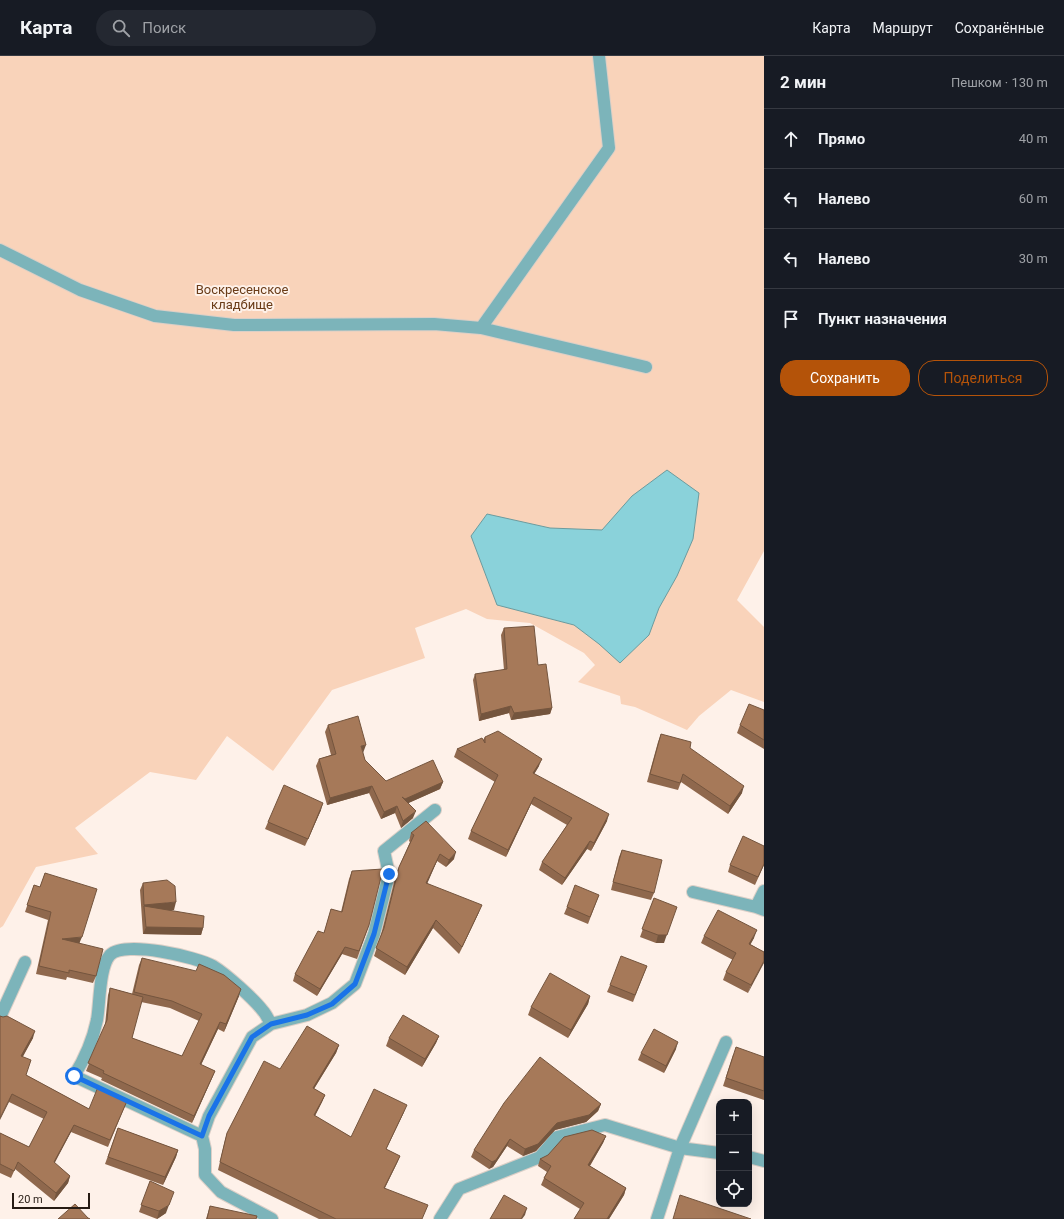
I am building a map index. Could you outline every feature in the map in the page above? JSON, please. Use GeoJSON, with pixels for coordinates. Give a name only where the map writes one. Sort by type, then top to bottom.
{"type":"FeatureCollection","features":[{"type":"Feature","properties":{"kind":"street"},"geometry":{"type":"LineString","coordinates":[[481,328],[609,148],[599,56]]}},
{"type":"Feature","properties":{"kind":"street"},"geometry":{"type":"LineString","coordinates":[[0,250],[80,290],[155,316],[234,325],[434,324],[481,328],[646,367]]}},
{"type":"Feature","properties":{"kind":"street"},"geometry":{"type":"LineString","coordinates":[[272,1219],[221,1192],[205,1175],[205,1149],[202,1136],[209,1116],[252,1037],[271,1024],[307,1015],[332,1004],[355,984],[374,934],[389,874],[384,851],[435,810]]}},
{"type":"Feature","properties":{"kind":"street"},"geometry":{"type":"LineString","coordinates":[[693,892],[760,908],[764,891]]}},
{"type":"Feature","properties":{"kind":"street"},"geometry":{"type":"LineString","coordinates":[[202,1136],[74,1076],[83,1062],[97,1022],[104,969],[110,956],[118,951],[140,949],[161,950],[212,966],[263,1010],[271,1024]]}},
{"type":"Feature","properties":{"kind":"street"},"geometry":{"type":"LineString","coordinates":[[0,1017],[25,962]]}},
{"type":"Feature","properties":{"kind":"street"},"geometry":{"type":"LineString","coordinates":[[657,1219],[680,1148],[726,1042]]}},
{"type":"Feature","properties":{"kind":"street"},"geometry":{"type":"LineString","coordinates":[[440,1219],[459,1189],[540,1157],[557,1137],[606,1125],[680,1148],[716,1153]]}},
{"type":"Feature","properties":{"kind":"street"},"geometry":{"type":"LineString","coordinates":[[752,1158],[764,1161]]}},
{"type":"Feature","properties":{"kind":"green space","name":"Воскресенское кладбище"},"geometry":{"type":"Polygon","coordinates":[[[0,56],[764,56],[764,551],[737,600],[764,627],[764,702],[731,690],[699,716],[687,730],[635,707],[621,704],[620,696],[578,682],[595,665],[584,653],[530,623],[487,619],[466,609],[415,628],[425,658],[332,690],[273,771],[227,736],[196,780],[150,772],[75,828],[98,854],[36,867],[3,926],[0,928],[0,56]]]}},
{"type":"Feature","properties":{"kind":"water"},"geometry":{"type":"Polygon","coordinates":[[[667,470],[699,493],[693,539],[677,576],[659,608],[649,635],[620,663],[599,644],[574,625],[497,605],[471,536],[487,514],[550,528],[602,530],[632,496],[667,470]]]}},
{"type":"Feature","properties":{"kind":"building"},"geometry":{"type":"Polygon","coordinates":[[[534,626],[538,665],[546,664],[552,708],[514,713],[511,706],[481,714],[475,674],[507,669],[504,628],[534,626]]]}},
{"type":"Feature","properties":{"kind":"building"},"geometry":{"type":"Polygon","coordinates":[[[749,704],[764,710],[764,740],[740,725],[749,704]]]}},
{"type":"Feature","properties":{"kind":"building"},"geometry":{"type":"Polygon","coordinates":[[[358,716],[366,745],[361,746],[365,760],[386,781],[433,760],[443,782],[405,799],[402,797],[416,811],[403,821],[397,806],[384,812],[372,786],[330,798],[319,759],[336,754],[328,725],[358,716]]]}},
{"type":"Feature","properties":{"kind":"building"},"geometry":{"type":"Polygon","coordinates":[[[498,731],[542,759],[533,773],[609,814],[594,843],[590,841],[565,878],[542,862],[572,818],[534,797],[508,850],[471,831],[498,775],[457,749],[482,738],[485,743],[485,737],[498,731]]]}},
{"type":"Feature","properties":{"kind":"building"},"geometry":{"type":"Polygon","coordinates":[[[661,734],[691,742],[690,748],[744,786],[730,806],[683,774],[680,783],[650,774],[661,734]]]}},
{"type":"Feature","properties":{"kind":"building"},"geometry":{"type":"Polygon","coordinates":[[[284,785],[323,803],[308,839],[268,822],[284,785]]]}},
{"type":"Feature","properties":{"kind":"building"},"geometry":{"type":"Polygon","coordinates":[[[426,821],[456,852],[449,860],[440,854],[426,883],[482,905],[462,947],[436,920],[407,967],[376,948],[384,928],[399,867],[414,835],[411,833],[426,821]]]}},
{"type":"Feature","properties":{"kind":"building"},"geometry":{"type":"Polygon","coordinates":[[[743,836],[764,846],[764,864],[758,877],[730,865],[743,836]]]}},
{"type":"Feature","properties":{"kind":"building"},"geometry":{"type":"Polygon","coordinates":[[[622,850],[662,860],[654,893],[613,882],[622,850]]]}},
{"type":"Feature","properties":{"kind":"building"},"geometry":{"type":"Polygon","coordinates":[[[383,869],[369,925],[359,951],[345,947],[320,989],[295,974],[318,931],[324,933],[331,909],[342,912],[352,871],[383,869]]]}},
{"type":"Feature","properties":{"kind":"building"},"geometry":{"type":"Polygon","coordinates":[[[45,873],[97,889],[82,937],[62,939],[103,949],[96,976],[69,970],[69,973],[39,966],[51,912],[27,905],[34,885],[40,887],[45,873]]]}},
{"type":"Feature","properties":{"kind":"building"},"geometry":{"type":"Polygon","coordinates":[[[167,880],[175,886],[176,902],[144,905],[143,883],[167,880]]]}},
{"type":"Feature","properties":{"kind":"building"},"geometry":{"type":"Polygon","coordinates":[[[575,885],[599,895],[590,917],[567,907],[575,885]]]}},
{"type":"Feature","properties":{"kind":"building"},"geometry":{"type":"Polygon","coordinates":[[[654,898],[677,907],[667,935],[658,935],[642,929],[654,898]]]}},
{"type":"Feature","properties":{"kind":"building"},"geometry":{"type":"Polygon","coordinates":[[[144,906],[204,916],[203,928],[146,927],[144,906]]]}},
{"type":"Feature","properties":{"kind":"building"},"geometry":{"type":"Polygon","coordinates":[[[718,910],[757,930],[749,944],[764,952],[764,961],[751,985],[726,972],[736,953],[704,936],[718,910]]]}},
{"type":"Feature","properties":{"kind":"building"},"geometry":{"type":"Polygon","coordinates":[[[621,956],[647,966],[635,995],[610,985],[621,956]]]}},
{"type":"Feature","properties":{"kind":"building"},"geometry":{"type":"Polygon","coordinates":[[[142,958],[196,971],[199,964],[224,975],[241,989],[226,1024],[220,1022],[200,1064],[215,1071],[194,1116],[103,1073],[104,1071],[88,1063],[107,1020],[110,988],[143,997],[132,1038],[182,1056],[202,1014],[172,1001],[134,992],[142,958]]]}},
{"type":"Feature","properties":{"kind":"building"},"geometry":{"type":"Polygon","coordinates":[[[550,973],[590,996],[571,1030],[531,1007],[550,973]]]}},
{"type":"Feature","properties":{"kind":"building"},"geometry":{"type":"Polygon","coordinates":[[[403,1015],[439,1036],[425,1059],[389,1038],[403,1015]]]}},
{"type":"Feature","properties":{"kind":"building"},"geometry":{"type":"Polygon","coordinates":[[[0,1016],[7,1016],[35,1031],[21,1056],[31,1060],[26,1075],[89,1109],[98,1087],[127,1101],[110,1140],[74,1125],[54,1162],[70,1176],[56,1193],[18,1162],[14,1171],[0,1164],[0,1133],[29,1147],[47,1112],[12,1094],[0,1118],[0,1016]]]}},
{"type":"Feature","properties":{"kind":"building"},"geometry":{"type":"Polygon","coordinates":[[[307,1026],[339,1045],[313,1088],[325,1095],[314,1115],[351,1137],[374,1089],[407,1105],[386,1149],[400,1156],[384,1188],[428,1205],[422,1219],[336,1219],[220,1162],[227,1133],[264,1061],[280,1069],[307,1026]]]}},
{"type":"Feature","properties":{"kind":"building"},"geometry":{"type":"Polygon","coordinates":[[[654,1029],[678,1042],[666,1066],[641,1053],[654,1029]]]}},
{"type":"Feature","properties":{"kind":"building"},"geometry":{"type":"Polygon","coordinates":[[[736,1047],[764,1057],[764,1091],[726,1078],[736,1047]]]}},
{"type":"Feature","properties":{"kind":"building"},"geometry":{"type":"Polygon","coordinates":[[[540,1057],[601,1104],[589,1115],[557,1123],[538,1144],[525,1149],[510,1139],[496,1160],[492,1162],[474,1150],[504,1103],[540,1057]]]}},
{"type":"Feature","properties":{"kind":"building"},"geometry":{"type":"Polygon","coordinates":[[[118,1128],[178,1150],[165,1177],[108,1157],[118,1128]]]}},
{"type":"Feature","properties":{"kind":"building"},"geometry":{"type":"Polygon","coordinates":[[[592,1130],[606,1136],[588,1165],[626,1188],[607,1219],[574,1219],[584,1203],[544,1178],[551,1166],[540,1159],[548,1155],[564,1137],[592,1130]]]}},
{"type":"Feature","properties":{"kind":"building"},"geometry":{"type":"Polygon","coordinates":[[[150,1181],[174,1192],[169,1205],[159,1211],[141,1205],[150,1181]]]}},
{"type":"Feature","properties":{"kind":"building"},"geometry":{"type":"Polygon","coordinates":[[[504,1195],[527,1208],[521,1219],[490,1219],[504,1195]]]}},
{"type":"Feature","properties":{"kind":"building"},"geometry":{"type":"Polygon","coordinates":[[[680,1195],[751,1219],[673,1219],[680,1195]]]}},
{"type":"Feature","properties":{"kind":"building"},"geometry":{"type":"Polygon","coordinates":[[[75,1204],[90,1219],[58,1219],[75,1204]]]}},
{"type":"Feature","properties":{"kind":"building"},"geometry":{"type":"Polygon","coordinates":[[[210,1206],[257,1216],[256,1219],[207,1219],[210,1206]]]}},
{"type":"Feature","properties":{"kind":"route"},"geometry":{"type":"LineString","coordinates":[[74,1076],[202,1136],[209,1116],[252,1037],[271,1024],[307,1015],[332,1004],[355,984],[374,934],[389,874]]}}]}
